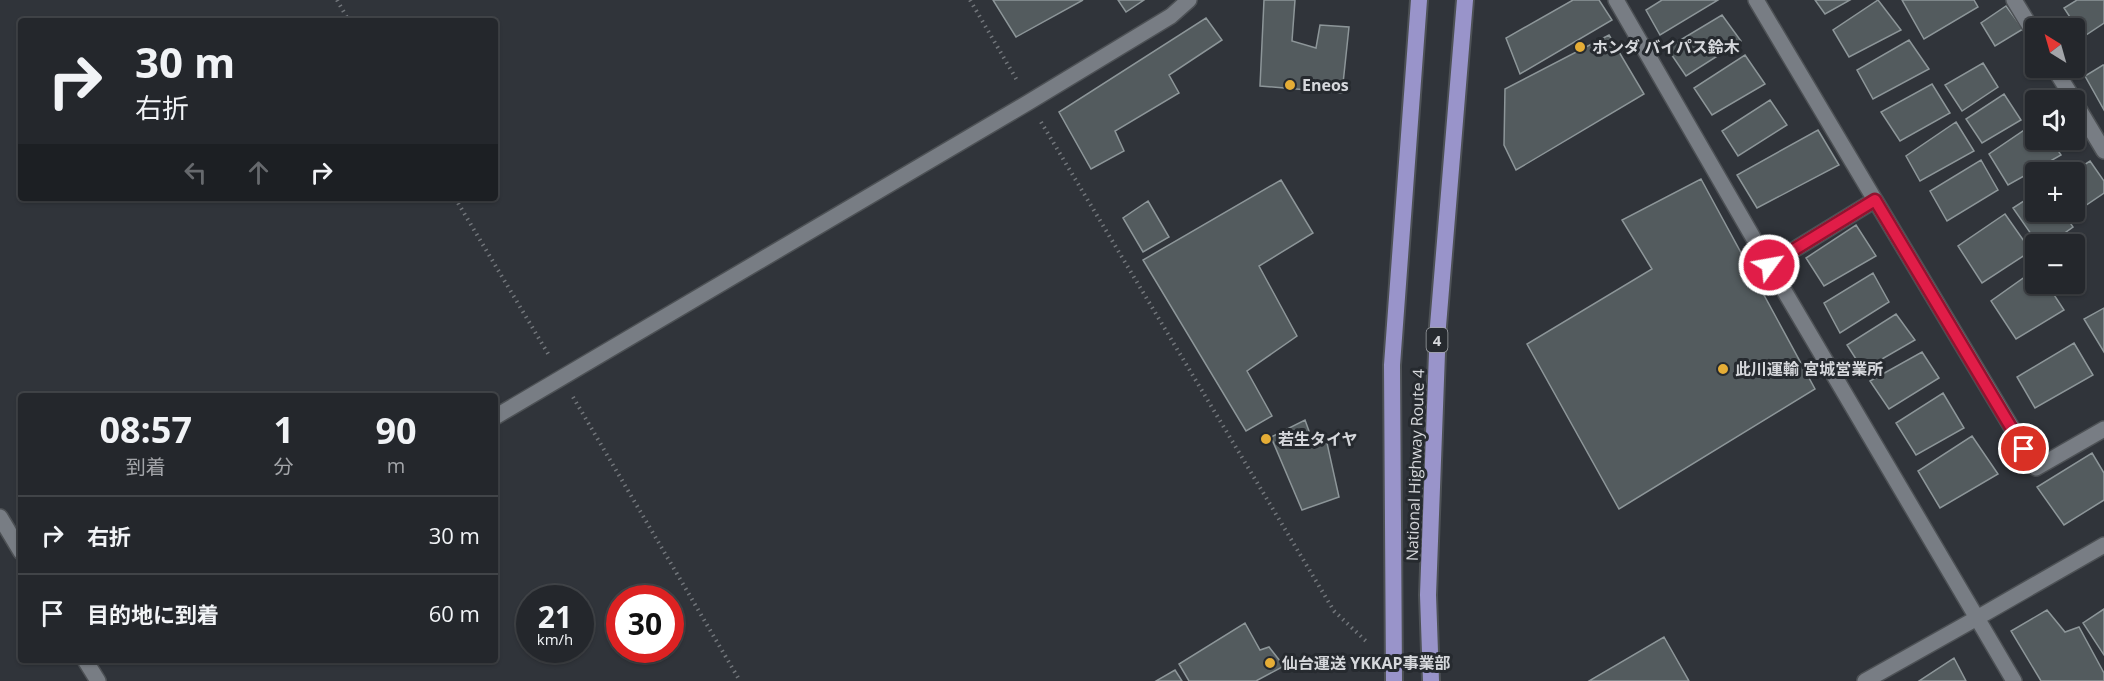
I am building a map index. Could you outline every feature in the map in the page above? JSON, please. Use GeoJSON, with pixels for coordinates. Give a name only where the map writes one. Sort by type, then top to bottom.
{"type":"FeatureCollection","features":[{"type":"Feature","properties":{"kind":"highway","name":"National Highway Route 4"},"geometry":{"type":"LineString","coordinates":[[1394,674],[1392,365],[1419,0]]}},
{"type":"Feature","properties":{"kind":"highway","name":"National Highway Route 4"},"geometry":{"type":"LineString","coordinates":[[1431,681],[1428,595],[1438,326],[1465,0]]}},
{"type":"Feature","properties":{"kind":"street"},"geometry":{"type":"LineString","coordinates":[[498,415],[1029,102],[1171,16],[1189,0]]}},
{"type":"Feature","properties":{"kind":"street"},"geometry":{"type":"LineString","coordinates":[[1616,0],[2014,681]]}},
{"type":"Feature","properties":{"kind":"street"},"geometry":{"type":"LineString","coordinates":[[1756,0],[2036,468],[2104,429]]}},
{"type":"Feature","properties":{"kind":"street"},"geometry":{"type":"LineString","coordinates":[[2014,0],[2025,18]]}},
{"type":"Feature","properties":{"kind":"street"},"geometry":{"type":"LineString","coordinates":[[2085,119],[2104,151]]}},
{"type":"Feature","properties":{"kind":"street"},"geometry":{"type":"LineString","coordinates":[[1769,265],[1875,200]]}},
{"type":"Feature","properties":{"kind":"street"},"geometry":{"type":"LineString","coordinates":[[0,517],[18,547]]}},
{"type":"Feature","properties":{"kind":"street"},"geometry":{"type":"LineString","coordinates":[[1865,681],[2104,545]]}},
{"type":"Feature","properties":{"kind":"street"},"geometry":{"type":"LineString","coordinates":[[88,663],[98,681]]}},
{"type":"Feature","properties":{"kind":"path"},"geometry":{"type":"LineString","coordinates":[[337,0],[347,18]]}},
{"type":"Feature","properties":{"kind":"path"},"geometry":{"type":"LineString","coordinates":[[970,0],[1334,612],[1394,674]]}},
{"type":"Feature","properties":{"kind":"path"},"geometry":{"type":"LineString","coordinates":[[457,201],[740,681]]}},
{"type":"Feature","properties":{"kind":"building"},"geometry":{"type":"Polygon","coordinates":[[[993,0],[1083,0],[1016,37],[993,0]]]}},
{"type":"Feature","properties":{"kind":"building"},"geometry":{"type":"Polygon","coordinates":[[[1118,0],[1144,0],[1126,12],[1118,0]]]}},
{"type":"Feature","properties":{"kind":"building"},"geometry":{"type":"Polygon","coordinates":[[[1264,0],[1295,0],[1292,41],[1316,48],[1320,25],[1349,27],[1342,93],[1260,86],[1264,0]]]}},
{"type":"Feature","properties":{"kind":"building"},"geometry":{"type":"Polygon","coordinates":[[[1573,0],[1599,0],[1612,20],[1520,74],[1506,38],[1573,0]]]}},
{"type":"Feature","properties":{"kind":"building"},"geometry":{"type":"Polygon","coordinates":[[[1662,0],[1718,0],[1660,35],[1646,10],[1662,0]]]}},
{"type":"Feature","properties":{"kind":"building"},"geometry":{"type":"Polygon","coordinates":[[[1815,0],[1850,0],[1825,14],[1815,0]]]}},
{"type":"Feature","properties":{"kind":"building"},"geometry":{"type":"Polygon","coordinates":[[[1878,0],[1901,30],[1849,57],[1833,30],[1878,0]]]}},
{"type":"Feature","properties":{"kind":"building"},"geometry":{"type":"Polygon","coordinates":[[[1902,0],[1974,0],[1978,7],[1924,39],[1902,0]]]}},
{"type":"Feature","properties":{"kind":"building"},"geometry":{"type":"Polygon","coordinates":[[[2077,0],[2104,0],[2104,23],[2085,36],[2085,18],[2071,18],[2064,8],[2077,0]]]}},
{"type":"Feature","properties":{"kind":"building"},"geometry":{"type":"Polygon","coordinates":[[[2006,6],[2023,29],[1995,46],[1981,23],[2006,6]]]}},
{"type":"Feature","properties":{"kind":"building"},"geometry":{"type":"Polygon","coordinates":[[[1722,15],[1741,41],[1686,76],[1667,48],[1722,15]]]}},
{"type":"Feature","properties":{"kind":"building"},"geometry":{"type":"Polygon","coordinates":[[[1206,18],[1222,40],[1169,75],[1179,93],[1115,131],[1124,151],[1091,169],[1059,112],[1206,18]]]}},
{"type":"Feature","properties":{"kind":"building"},"geometry":{"type":"Polygon","coordinates":[[[1609,35],[1644,94],[1516,170],[1504,145],[1505,89],[1609,35]]]}},
{"type":"Feature","properties":{"kind":"building"},"geometry":{"type":"Polygon","coordinates":[[[1909,40],[1929,69],[1873,99],[1857,70],[1909,40]]]}},
{"type":"Feature","properties":{"kind":"building"},"geometry":{"type":"Polygon","coordinates":[[[1745,55],[1765,84],[1712,115],[1694,88],[1745,55]]]}},
{"type":"Feature","properties":{"kind":"building"},"geometry":{"type":"Polygon","coordinates":[[[1983,63],[1998,87],[1962,111],[1945,85],[1983,63]]]}},
{"type":"Feature","properties":{"kind":"building"},"geometry":{"type":"Polygon","coordinates":[[[2104,65],[2104,110],[2085,76],[2104,65]]]}},
{"type":"Feature","properties":{"kind":"building"},"geometry":{"type":"Polygon","coordinates":[[[1932,84],[1950,113],[1900,141],[1881,112],[1932,84]]]}},
{"type":"Feature","properties":{"kind":"building"},"geometry":{"type":"Polygon","coordinates":[[[2004,94],[2021,120],[1982,143],[1966,119],[2004,94]]]}},
{"type":"Feature","properties":{"kind":"building"},"geometry":{"type":"Polygon","coordinates":[[[1770,100],[1787,125],[1738,156],[1722,131],[1770,100]]]}},
{"type":"Feature","properties":{"kind":"building"},"geometry":{"type":"Polygon","coordinates":[[[1956,122],[1974,151],[1920,181],[1906,156],[1956,122]]]}},
{"type":"Feature","properties":{"kind":"building"},"geometry":{"type":"Polygon","coordinates":[[[2025,129],[2025,150],[2058,150],[2061,155],[2049,162],[2025,162],[2025,175],[2008,185],[1989,154],[2025,129]]]}},
{"type":"Feature","properties":{"kind":"building"},"geometry":{"type":"Polygon","coordinates":[[[1818,130],[1839,165],[1757,208],[1737,175],[1818,130]]]}},
{"type":"Feature","properties":{"kind":"building"},"geometry":{"type":"Polygon","coordinates":[[[1981,160],[1998,190],[1947,221],[1930,191],[1981,160]]]}},
{"type":"Feature","properties":{"kind":"building"},"geometry":{"type":"Polygon","coordinates":[[[2090,161],[2104,181],[2104,193],[2085,206],[2085,164],[2090,161]]]}},
{"type":"Feature","properties":{"kind":"building"},"geometry":{"type":"Polygon","coordinates":[[[1701,179],[1815,389],[1619,509],[1527,344],[1652,269],[1622,220],[1701,179]]]}},
{"type":"Feature","properties":{"kind":"building"},"geometry":{"type":"Polygon","coordinates":[[[1281,180],[1313,233],[1259,266],[1297,336],[1247,371],[1272,416],[1246,431],[1143,260],[1281,180]]]}},
{"type":"Feature","properties":{"kind":"building"},"geometry":{"type":"Polygon","coordinates":[[[2025,200],[2025,222],[2070,222],[2073,227],[2063,234],[2031,234],[2013,208],[2025,200]]]}},
{"type":"Feature","properties":{"kind":"building"},"geometry":{"type":"Polygon","coordinates":[[[1148,201],[1169,237],[1143,252],[1123,218],[1148,201]]]}},
{"type":"Feature","properties":{"kind":"building"},"geometry":{"type":"Polygon","coordinates":[[[2005,214],[2025,242],[2025,255],[1982,283],[1958,246],[2005,214]]]}},
{"type":"Feature","properties":{"kind":"building"},"geometry":{"type":"Polygon","coordinates":[[[1856,225],[1876,256],[1824,286],[1806,258],[1856,225]]]}},
{"type":"Feature","properties":{"kind":"building"},"geometry":{"type":"Polygon","coordinates":[[[1873,273],[1889,302],[1840,333],[1824,303],[1873,273]]]}},
{"type":"Feature","properties":{"kind":"building"},"geometry":{"type":"Polygon","coordinates":[[[2025,277],[2025,294],[2054,294],[2064,310],[2016,339],[1991,301],[2025,277]]]}},
{"type":"Feature","properties":{"kind":"building"},"geometry":{"type":"Polygon","coordinates":[[[2104,308],[2104,352],[2084,319],[2104,308]]]}},
{"type":"Feature","properties":{"kind":"building"},"geometry":{"type":"Polygon","coordinates":[[[1896,314],[1915,340],[1863,370],[1847,345],[1896,314]]]}},
{"type":"Feature","properties":{"kind":"building"},"geometry":{"type":"Polygon","coordinates":[[[2074,343],[2093,375],[2035,408],[2017,377],[2074,343]]]}},
{"type":"Feature","properties":{"kind":"building"},"geometry":{"type":"Polygon","coordinates":[[[1922,352],[1939,378],[1889,409],[1870,381],[1922,352]]]}},
{"type":"Feature","properties":{"kind":"building"},"geometry":{"type":"Polygon","coordinates":[[[1943,393],[1964,428],[1916,455],[1896,423],[1943,393]]]}},
{"type":"Feature","properties":{"kind":"building"},"geometry":{"type":"Polygon","coordinates":[[[1305,420],[1314,445],[1327,443],[1339,497],[1302,510],[1271,437],[1305,420]]]}},
{"type":"Feature","properties":{"kind":"building"},"geometry":{"type":"Polygon","coordinates":[[[1972,436],[1998,474],[1940,508],[1918,471],[1972,436]]]}},
{"type":"Feature","properties":{"kind":"building"},"geometry":{"type":"Polygon","coordinates":[[[2092,453],[2104,473],[2104,500],[2064,525],[2037,487],[2092,453]]]}},
{"type":"Feature","properties":{"kind":"building"},"geometry":{"type":"Polygon","coordinates":[[[2104,609],[2104,655],[2083,623],[2104,609]]]}},
{"type":"Feature","properties":{"kind":"building"},"geometry":{"type":"Polygon","coordinates":[[[2047,610],[2065,632],[2079,627],[2104,673],[2104,681],[2041,681],[2011,631],[2047,610]]]}},
{"type":"Feature","properties":{"kind":"building"},"geometry":{"type":"Polygon","coordinates":[[[1245,623],[1260,650],[1269,647],[1284,666],[1256,681],[1189,681],[1179,664],[1245,623]]]}},
{"type":"Feature","properties":{"kind":"building"},"geometry":{"type":"Polygon","coordinates":[[[1664,637],[1689,681],[1589,681],[1664,637]]]}},
{"type":"Feature","properties":{"kind":"building"},"geometry":{"type":"Polygon","coordinates":[[[1954,658],[1966,681],[1919,681],[1954,658]]]}},
{"type":"Feature","properties":{"kind":"building"},"geometry":{"type":"Polygon","coordinates":[[[1175,670],[1182,681],[1156,681],[1175,670]]]}},
{"type":"Feature","properties":{"kind":"place","name":"ホンダ バイパス鈴木"},"geometry":{"type":"Point","coordinates":[1580,47]}},
{"type":"Feature","properties":{"kind":"place","name":"Eneos"},"geometry":{"type":"Point","coordinates":[1290,85]}},
{"type":"Feature","properties":{"kind":"place","name":"此川運輸 宮城営業所"},"geometry":{"type":"Point","coordinates":[1723,369]}},
{"type":"Feature","properties":{"kind":"place","name":"若生タイヤ"},"geometry":{"type":"Point","coordinates":[1266,439]}},
{"type":"Feature","properties":{"kind":"place","name":"仙台運送 YKKAP事業部"},"geometry":{"type":"Point","coordinates":[1270,663]}},
{"type":"Feature","properties":{"kind":"route"},"geometry":{"type":"LineString","coordinates":[[1769,265],[1875,200],[2024,449]]}}]}
